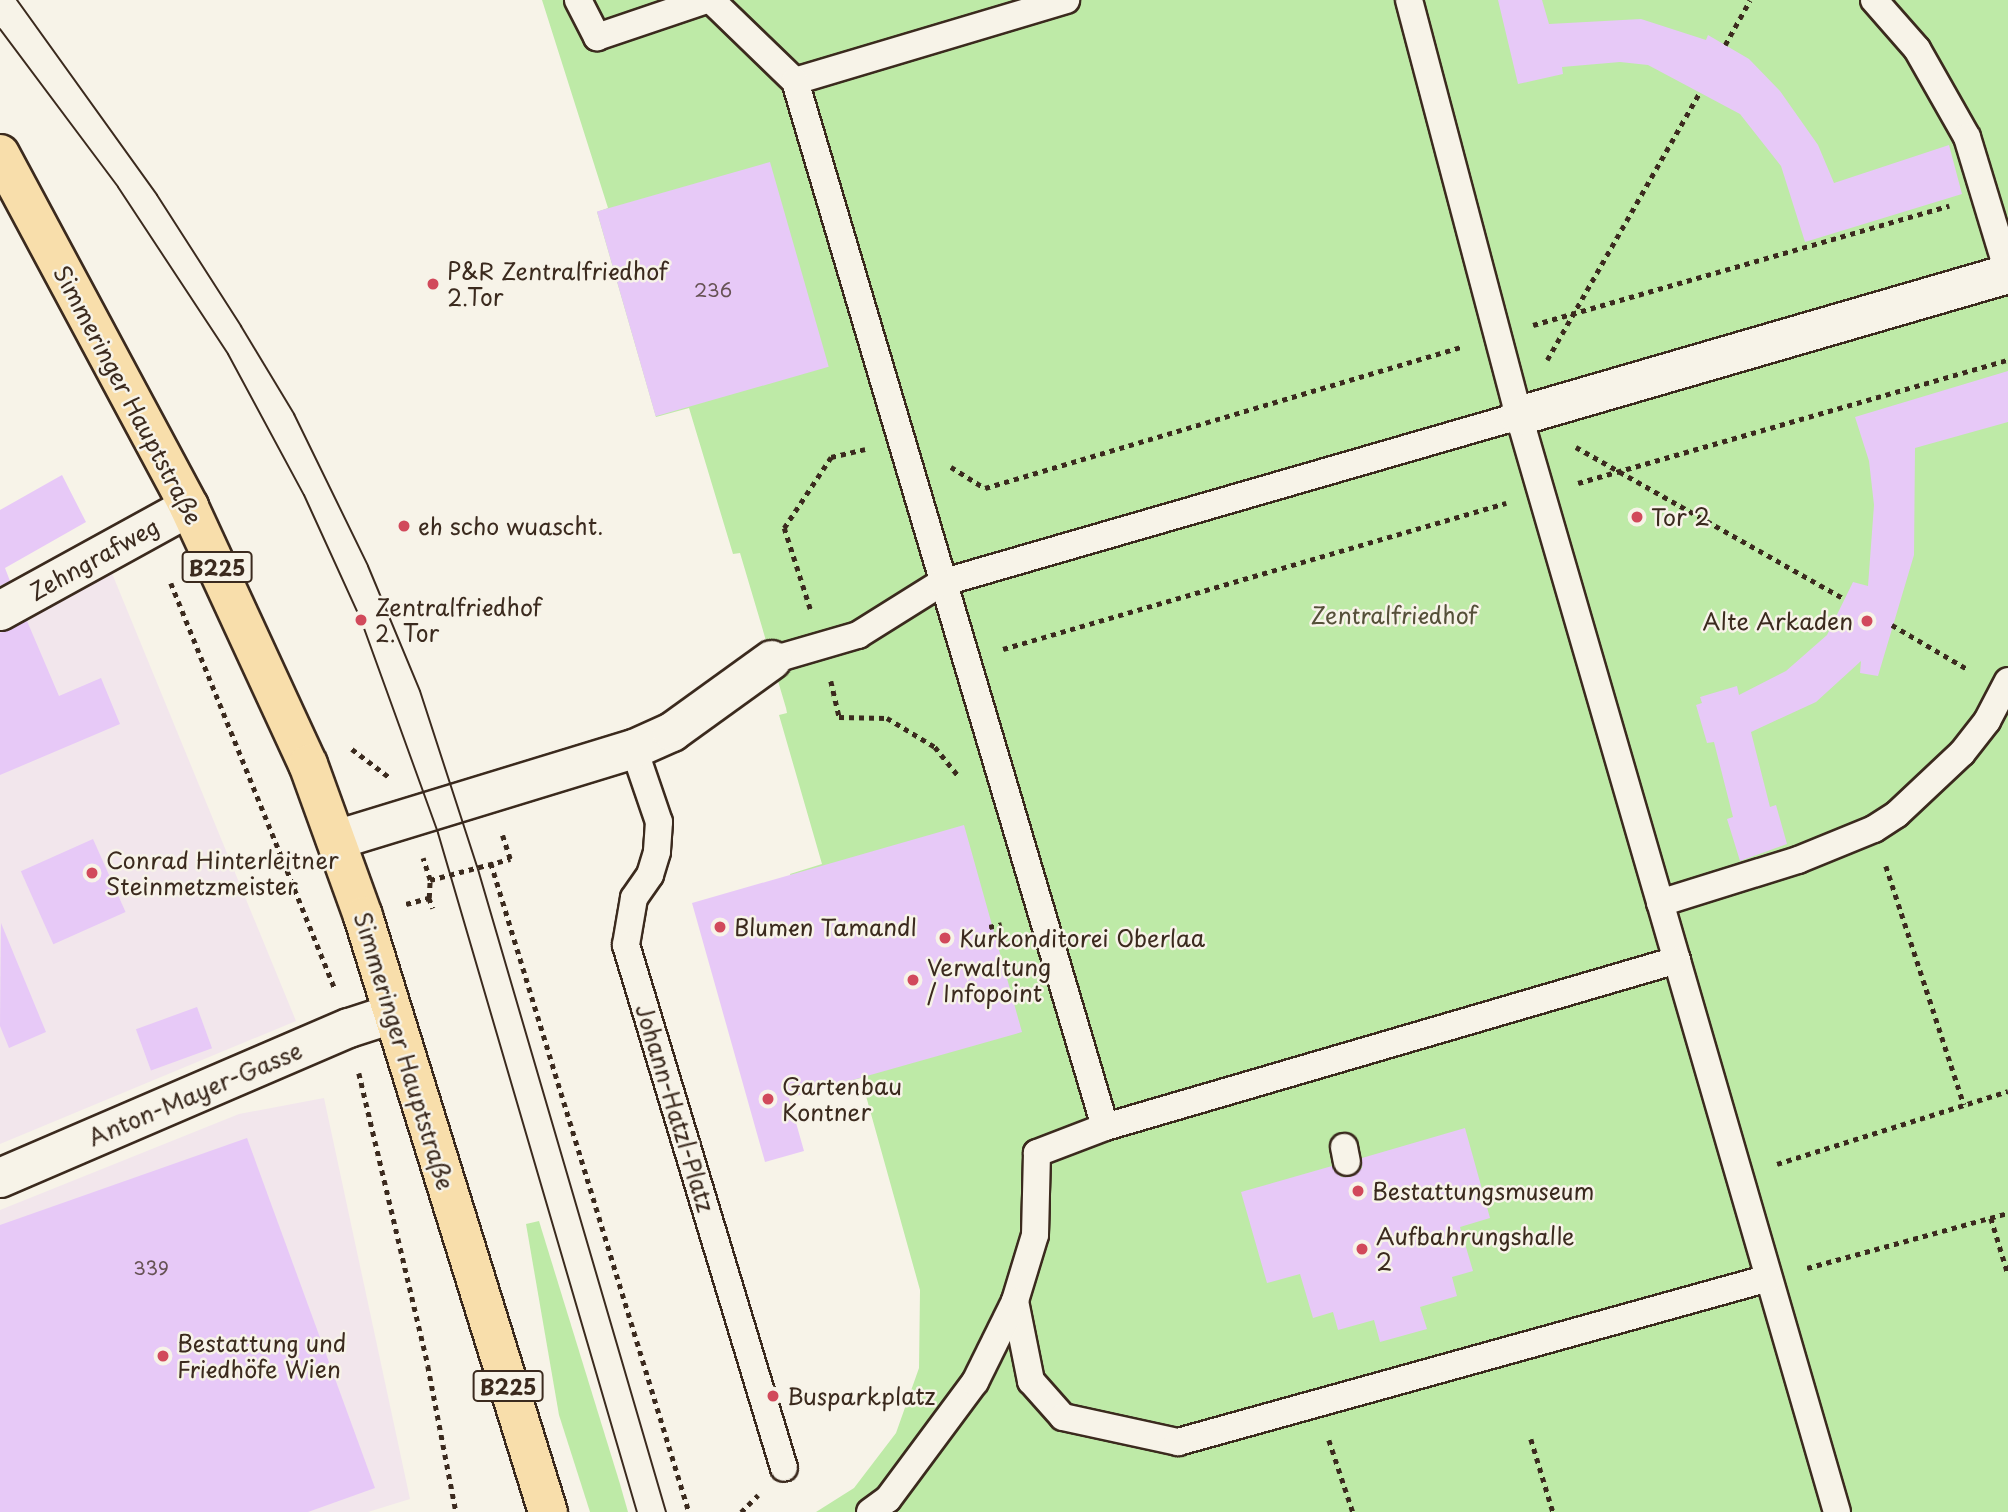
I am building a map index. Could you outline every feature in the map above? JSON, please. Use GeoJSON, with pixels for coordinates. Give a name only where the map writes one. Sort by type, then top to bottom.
{"type":"FeatureCollection","features":[{"type":"Feature","properties":{"kind":"main road","name":"Simmeringer Hauptstraße"},"geometry":{"type":"LineString","coordinates":[[0,154],[189,507],[281,699],[336,839],[548,1512]]}},
{"type":"Feature","properties":{"kind":"street"},"geometry":{"type":"LineString","coordinates":[[1519,416],[2008,273]]}},
{"type":"Feature","properties":{"kind":"street","name":"Zehngrafweg"},"geometry":{"type":"LineString","coordinates":[[0,611],[189,507]]}},
{"type":"Feature","properties":{"kind":"street"},"geometry":{"type":"LineString","coordinates":[[336,839],[493,794],[634,749],[673,732],[772,660]]}},
{"type":"Feature","properties":{"kind":"street","name":"Anton-Mayer-Gasse"},"geometry":{"type":"LineString","coordinates":[[0,1178],[349,1028],[392,1014]]}},
{"type":"Feature","properties":{"kind":"lane"},"geometry":{"type":"LineString","coordinates":[[578,0],[597,37],[708,0],[795,81],[941,583],[1105,1127]]}},
{"type":"Feature","properties":{"kind":"lane"},"geometry":{"type":"LineString","coordinates":[[795,81],[1066,0]]}},
{"type":"Feature","properties":{"kind":"lane"},"geometry":{"type":"LineString","coordinates":[[1409,0],[1519,416],[1837,1512]]}},
{"type":"Feature","properties":{"kind":"lane"},"geometry":{"type":"LineString","coordinates":[[1874,0],[1917,49],[1967,137],[2008,273]]}},
{"type":"Feature","properties":{"kind":"lane"},"geometry":{"type":"LineString","coordinates":[[772,660],[858,635],[941,583],[1519,416]]}},
{"type":"Feature","properties":{"kind":"lane"},"geometry":{"type":"LineString","coordinates":[[1660,903],[1774,868],[1874,829],[1934,784],[1987,721],[2006,687]]}},
{"type":"Feature","properties":{"kind":"lane","name":"Johann-Hatzl-Platz"},"geometry":{"type":"LineString","coordinates":[[634,749],[659,822],[657,852],[650,876],[634,898],[626,945],[784,1468]]}},
{"type":"Feature","properties":{"kind":"lane"},"geometry":{"type":"LineString","coordinates":[[870,1512],[888,1499],[975,1382],[1015,1301],[1035,1235],[1037,1153],[1105,1127],[1677,960]]}},
{"type":"Feature","properties":{"kind":"lane"},"geometry":{"type":"LineString","coordinates":[[1015,1301],[1031,1381],[1063,1417],[1178,1442],[1769,1278]]}},
{"type":"Feature","properties":{"kind":"path"},"geometry":{"type":"LineString","coordinates":[[1725,45],[1750,0]]}},
{"type":"Feature","properties":{"kind":"path"},"geometry":{"type":"LineString","coordinates":[[1699,93],[1570,313],[1519,416],[1845,599]]}},
{"type":"Feature","properties":{"kind":"path"},"geometry":{"type":"LineString","coordinates":[[961,786],[957,773],[935,747],[887,718],[839,717],[821,645],[784,528],[831,457],[900,442],[936,430],[951,467],[985,488],[1570,313],[1984,196]]}},
{"type":"Feature","properties":{"kind":"path"},"geometry":{"type":"LineString","coordinates":[[964,660],[2008,360]]}},
{"type":"Feature","properties":{"kind":"path"},"geometry":{"type":"LineString","coordinates":[[149,530],[315,932],[349,1028],[428,1366],[456,1512]]}},
{"type":"Feature","properties":{"kind":"path"},"geometry":{"type":"LineString","coordinates":[[1892,625],[2006,687]]}},
{"type":"Feature","properties":{"kind":"path"},"geometry":{"type":"LineString","coordinates":[[430,880],[510,859],[493,794]]}},
{"type":"Feature","properties":{"kind":"path"},"geometry":{"type":"LineString","coordinates":[[1874,829],[1964,1105]]}},
{"type":"Feature","properties":{"kind":"path"},"geometry":{"type":"LineString","coordinates":[[491,863],[688,1512]]}},
{"type":"Feature","properties":{"kind":"path"},"geometry":{"type":"LineString","coordinates":[[429,898],[433,908]]}},
{"type":"Feature","properties":{"kind":"path"},"geometry":{"type":"LineString","coordinates":[[998,911],[1005,937]]}},
{"type":"Feature","properties":{"kind":"path"},"geometry":{"type":"LineString","coordinates":[[989,928],[1002,924]]}},
{"type":"Feature","properties":{"kind":"path"},"geometry":{"type":"LineString","coordinates":[[1740,1176],[2008,1091]]}},
{"type":"Feature","properties":{"kind":"path"},"geometry":{"type":"LineString","coordinates":[[1769,1278],[2008,1213]]}},
{"type":"Feature","properties":{"kind":"path"},"geometry":{"type":"LineString","coordinates":[[1991,1218],[2008,1274]]}},
{"type":"Feature","properties":{"kind":"path"},"geometry":{"type":"LineString","coordinates":[[1317,1404],[1353,1512]]}},
{"type":"Feature","properties":{"kind":"path"},"geometry":{"type":"LineString","coordinates":[[1531,1438],[1553,1512]]}},
{"type":"Feature","properties":{"kind":"shaded area"},"geometry":{"type":"Polygon","coordinates":[[[109,566],[296,1021],[0,1144],[0,613],[109,566]]]}},
{"type":"Feature","properties":{"kind":"shaded area","name":"Bestattung und Friedhöfe Wien"},"geometry":{"type":"Polygon","coordinates":[[[324,1098],[410,1499],[368,1512],[0,1512],[0,1210],[239,1114],[324,1098]]]}},
{"type":"Feature","properties":{"kind":"green space","name":"Zentralfriedhof"},"geometry":{"type":"Polygon","coordinates":[[[542,0],[2008,0],[2008,1512],[816,1512],[854,1488],[896,1433],[919,1368],[920,1290],[861,1078],[849,1081],[790,874],[822,864],[779,715],[787,713],[786,708],[740,553],[733,554],[689,408],[656,417],[597,212],[608,208],[542,0]]]}},
{"type":"Feature","properties":{"kind":"green space"},"geometry":{"type":"Polygon","coordinates":[[[539,1221],[628,1512],[590,1512],[559,1415],[526,1224],[539,1221]]]}},
{"type":"Feature","properties":{"kind":"building"},"geometry":{"type":"Polygon","coordinates":[[[1498,0],[1542,0],[1549,24],[1641,19],[1706,40],[1708,35],[1749,59],[1780,91],[1818,145],[1834,183],[1949,145],[1962,194],[1805,242],[1781,166],[1740,114],[1648,65],[1620,62],[1562,67],[1563,74],[1518,84],[1498,0]]]}},
{"type":"Feature","properties":{"kind":"building"},"geometry":{"type":"Polygon","coordinates":[[[770,162],[829,367],[656,416],[597,212],[770,162]]]}},
{"type":"Feature","properties":{"kind":"building","name":"Alte Arkaden"},"geometry":{"type":"Polygon","coordinates":[[[2008,371],[2008,422],[1915,448],[1914,555],[1878,676],[1860,673],[1861,661],[1816,702],[1751,732],[1770,807],[1776,805],[1787,844],[1740,861],[1727,819],[1733,817],[1714,742],[1707,743],[1696,705],[1702,703],[1700,697],[1737,686],[1739,695],[1786,671],[1827,635],[1853,582],[1868,586],[1874,505],[1869,461],[1855,417],[2008,371]]]}},
{"type":"Feature","properties":{"kind":"building"},"geometry":{"type":"Polygon","coordinates":[[[62,475],[86,522],[5,568],[10,581],[0,586],[0,510],[62,475]]]}},
{"type":"Feature","properties":{"kind":"building"},"geometry":{"type":"Polygon","coordinates":[[[27,621],[59,696],[101,678],[120,724],[0,775],[0,633],[27,621]]]}},
{"type":"Feature","properties":{"kind":"building","name":"Verwaltung / Infopoint"},"geometry":{"type":"Polygon","coordinates":[[[964,825],[1022,1032],[789,1098],[804,1151],[765,1162],[692,903],[964,825]]]}},
{"type":"Feature","properties":{"kind":"building"},"geometry":{"type":"Polygon","coordinates":[[[93,839],[126,912],[53,944],[21,871],[93,839]]]}},
{"type":"Feature","properties":{"kind":"building"},"geometry":{"type":"Polygon","coordinates":[[[1,923],[46,1032],[9,1048],[0,1026],[1,923]]]}},
{"type":"Feature","properties":{"kind":"building"},"geometry":{"type":"Polygon","coordinates":[[[197,1007],[212,1048],[151,1071],[136,1029],[197,1007]]]}},
{"type":"Feature","properties":{"kind":"building","name":"Aufbahrungshalle 2"},"geometry":{"type":"Polygon","coordinates":[[[1465,1128],[1490,1218],[1460,1227],[1473,1271],[1452,1277],[1457,1296],[1420,1307],[1427,1329],[1380,1342],[1374,1320],[1338,1330],[1333,1312],[1313,1318],[1300,1274],[1267,1283],[1241,1192],[1332,1166],[1341,1177],[1351,1177],[1362,1168],[1362,1158],[1465,1128]]]}},
{"type":"Feature","properties":{"kind":"building","name":"Bestattung und Friedhöfe Wien"},"geometry":{"type":"Polygon","coordinates":[[[247,1138],[375,1488],[308,1512],[0,1512],[0,1225],[247,1138]]]}},
{"type":"Feature","properties":{"kind":"tram line"},"geometry":{"type":"LineString","coordinates":[[17,0],[157,195],[241,326],[294,414],[368,566],[420,691],[477,866],[666,1512]]}},
{"type":"Feature","properties":{"kind":"tram line"},"geometry":{"type":"LineString","coordinates":[[0,29],[118,187],[228,354],[304,495],[361,620],[438,833],[637,1512]]}},
{"type":"Feature","properties":{"kind":"place","name":"P&R Zentralfriedhof 2.Tor"},"geometry":{"type":"Point","coordinates":[433,284]}},
{"type":"Feature","properties":{"kind":"place","name":"Tor 2"},"geometry":{"type":"Point","coordinates":[1637,517]}},
{"type":"Feature","properties":{"kind":"place","name":"eh scho wuascht."},"geometry":{"type":"Point","coordinates":[404,526]}},
{"type":"Feature","properties":{"kind":"place","name":"Zentralfriedhof 2. Tor"},"geometry":{"type":"Point","coordinates":[361,620]}},
{"type":"Feature","properties":{"kind":"place","name":"Alte Arkaden"},"geometry":{"type":"Point","coordinates":[1867,621]}},
{"type":"Feature","properties":{"kind":"place","name":"Conrad Hinterleitner Steinmetzmeister"},"geometry":{"type":"Point","coordinates":[92,873]}},
{"type":"Feature","properties":{"kind":"place","name":"Blumen Tamandl"},"geometry":{"type":"Point","coordinates":[720,927]}},
{"type":"Feature","properties":{"kind":"place","name":"Kurkonditorei Oberlaa"},"geometry":{"type":"Point","coordinates":[945,938]}},
{"type":"Feature","properties":{"kind":"place","name":"Verwaltung / Infopoint"},"geometry":{"type":"Point","coordinates":[913,980]}},
{"type":"Feature","properties":{"kind":"place","name":"Gartenbau Kontner"},"geometry":{"type":"Point","coordinates":[768,1099]}},
{"type":"Feature","properties":{"kind":"place","name":"Bestattungsmuseum"},"geometry":{"type":"Point","coordinates":[1358,1191]}},
{"type":"Feature","properties":{"kind":"place","name":"Aufbahrungshalle 2"},"geometry":{"type":"Point","coordinates":[1362,1249]}},
{"type":"Feature","properties":{"kind":"place","name":"Bestattung und Friedhöfe Wien"},"geometry":{"type":"Point","coordinates":[163,1356]}},
{"type":"Feature","properties":{"kind":"place","name":"Busparkplatz"},"geometry":{"type":"Point","coordinates":[773,1396]}}]}
